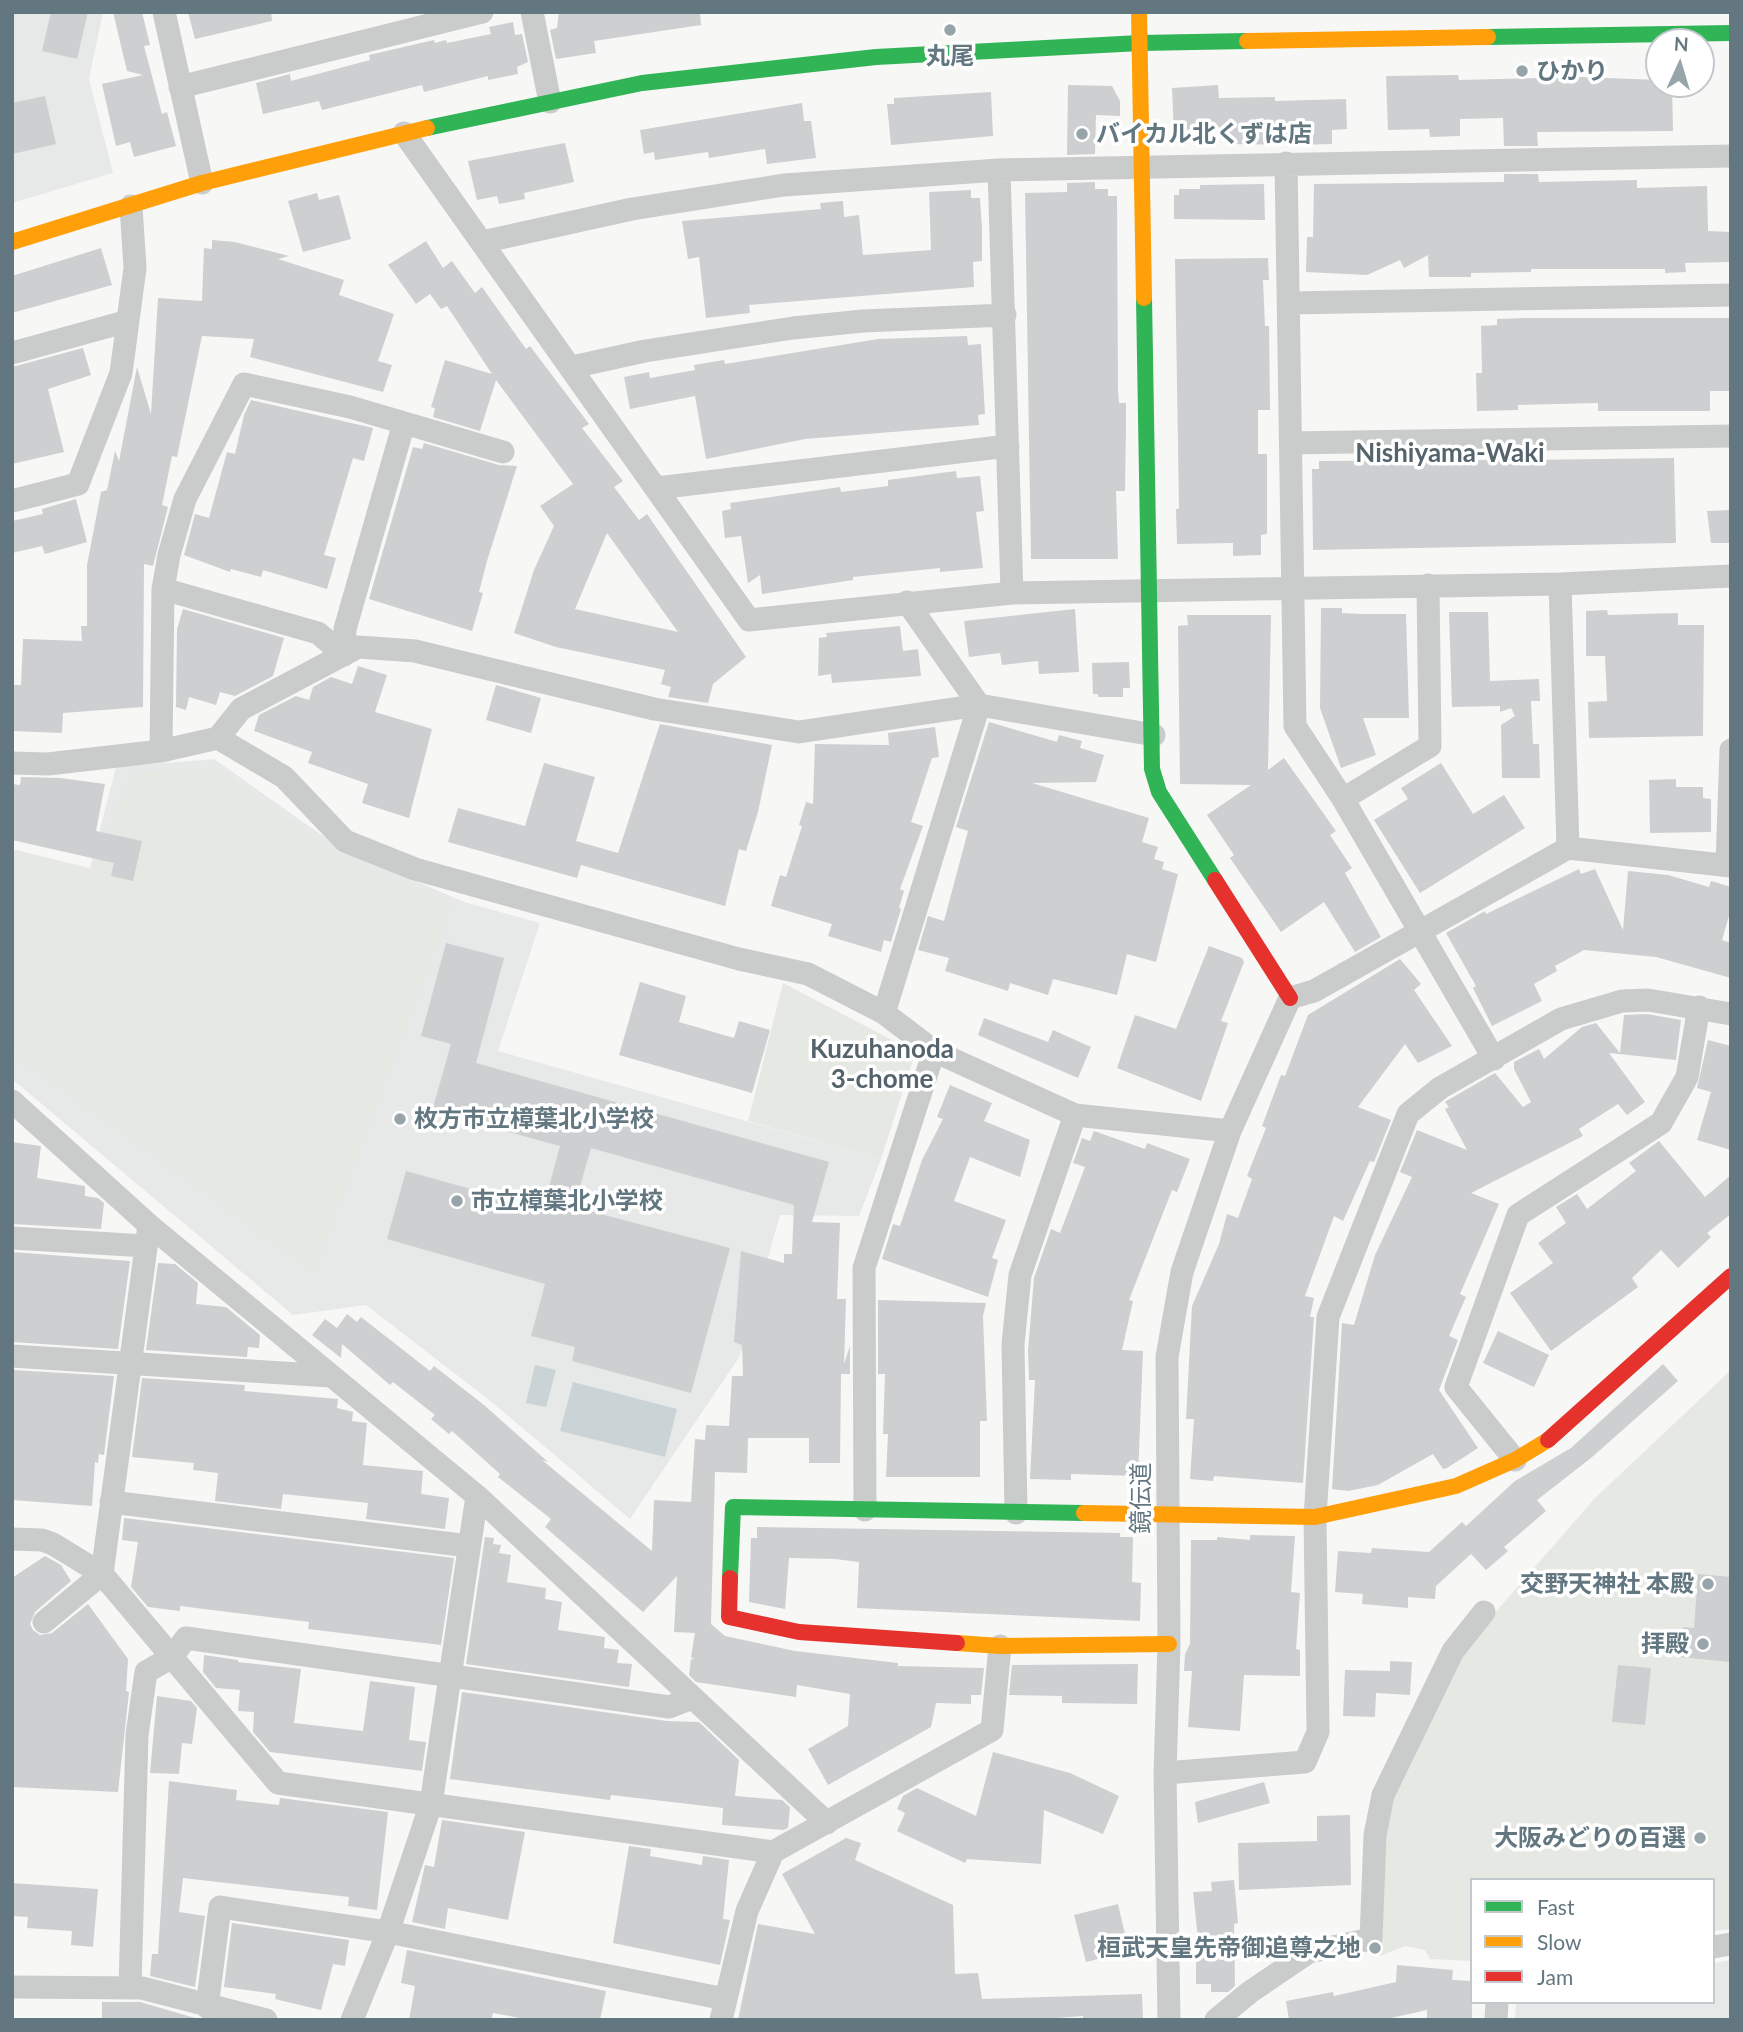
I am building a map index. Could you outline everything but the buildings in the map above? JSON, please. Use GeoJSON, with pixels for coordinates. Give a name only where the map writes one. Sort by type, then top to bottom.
{"type":"FeatureCollection","features":[{"type":"Feature","properties":{"kind":"street"},"geometry":{"type":"LineString","coordinates":[[164,12],[202,183]]}},
{"type":"Feature","properties":{"kind":"street"},"geometry":{"type":"LineString","coordinates":[[180,87],[482,12]]}},
{"type":"Feature","properties":{"kind":"street"},"geometry":{"type":"LineString","coordinates":[[532,12],[550,102]]}},
{"type":"Feature","properties":{"kind":"street"},"geometry":{"type":"LineString","coordinates":[[1139,12],[1152,592],[1152,769],[1159,792],[1290,998],[1314,992],[1568,848],[1729,866],[1731,750]]}},
{"type":"Feature","properties":{"kind":"street"},"geometry":{"type":"LineString","coordinates":[[12,242],[202,183],[404,133],[642,83],[876,57],[1140,43],[1731,33]]}},
{"type":"Feature","properties":{"kind":"street"},"geometry":{"type":"LineString","coordinates":[[404,133],[749,620],[1012,593],[1560,584],[1731,576]]}},
{"type":"Feature","properties":{"kind":"street"},"geometry":{"type":"LineString","coordinates":[[482,242],[632,209],[746,190],[856,178],[1142,166],[1731,156]]}},
{"type":"Feature","properties":{"kind":"street"},"geometry":{"type":"LineString","coordinates":[[1286,163],[1295,726],[1343,799],[1494,1059]]}},
{"type":"Feature","properties":{"kind":"street"},"geometry":{"type":"LineString","coordinates":[[999,170],[1012,593]]}},
{"type":"Feature","properties":{"kind":"street"},"geometry":{"type":"LineString","coordinates":[[12,501],[78,484],[121,373],[135,268],[131,205]]}},
{"type":"Feature","properties":{"kind":"street"},"geometry":{"type":"LineString","coordinates":[[1289,303],[1731,295]]}},
{"type":"Feature","properties":{"kind":"street"},"geometry":{"type":"LineString","coordinates":[[572,368],[645,351],[793,328],[863,321],[1005,315]]}},
{"type":"Feature","properties":{"kind":"street"},"geometry":{"type":"LineString","coordinates":[[12,353],[128,321]]}},
{"type":"Feature","properties":{"kind":"street"},"geometry":{"type":"LineString","coordinates":[[161,751],[163,589],[185,499],[244,384],[350,407],[503,452]]}},
{"type":"Feature","properties":{"kind":"street"},"geometry":{"type":"LineString","coordinates":[[344,655],[345,629],[404,423]]}},
{"type":"Feature","properties":{"kind":"street"},"geometry":{"type":"LineString","coordinates":[[1291,443],[1731,436]]}},
{"type":"Feature","properties":{"kind":"street"},"geometry":{"type":"LineString","coordinates":[[657,488],[1008,446]]}},
{"type":"Feature","properties":{"kind":"street"},"geometry":{"type":"LineString","coordinates":[[1560,584],[1568,848]]}},
{"type":"Feature","properties":{"kind":"street"},"geometry":{"type":"LineString","coordinates":[[1343,799],[1430,746],[1428,585]]}},
{"type":"Feature","properties":{"kind":"street"},"geometry":{"type":"LineString","coordinates":[[163,589],[318,633],[344,655]]}},
{"type":"Feature","properties":{"kind":"street"},"geometry":{"type":"LineString","coordinates":[[907,602],[979,705]]}},
{"type":"Feature","properties":{"kind":"street"},"geometry":{"type":"LineString","coordinates":[[12,763],[48,764],[161,751],[218,738],[240,709],[358,647],[415,651],[654,709],[799,732],[979,705],[1154,735]]}},
{"type":"Feature","properties":{"kind":"street"},"geometry":{"type":"LineString","coordinates":[[884,1013],[979,705]]}},
{"type":"Feature","properties":{"kind":"street"},"geometry":{"type":"LineString","coordinates":[[218,738],[284,777],[345,841],[428,873],[739,959],[808,974],[884,1013],[934,1051],[1075,1115],[1230,1131]]}},
{"type":"Feature","properties":{"kind":"street","name":"鏡伝道"},"geometry":{"type":"LineString","coordinates":[[1169,2020],[1165,1773],[1169,1644],[1167,1357],[1181,1272],[1230,1131],[1290,998]]}},
{"type":"Feature","properties":{"kind":"street"},"geometry":{"type":"LineString","coordinates":[[1165,1773],[1305,1762],[1318,1732],[1315,1517],[1328,1317],[1408,1114],[1440,1088],[1562,1019],[1622,1001],[1648,1000],[1731,1014]]}},
{"type":"Feature","properties":{"kind":"street"},"geometry":{"type":"LineString","coordinates":[[1515,1460],[1455,1387],[1518,1215],[1661,1123],[1687,1077],[1699,1007]]}},
{"type":"Feature","properties":{"kind":"street"},"geometry":{"type":"LineString","coordinates":[[865,1510],[864,1268],[934,1051]]}},
{"type":"Feature","properties":{"kind":"street"},"geometry":{"type":"LineString","coordinates":[[12,1101],[147,1236],[331,1376],[477,1496],[827,1822]]}},
{"type":"Feature","properties":{"kind":"street"},"geometry":{"type":"LineString","coordinates":[[1016,1513],[1013,1344],[1020,1275],[1075,1115]]}},
{"type":"Feature","properties":{"kind":"street"},"geometry":{"type":"LineString","coordinates":[[12,1238],[147,1236]]}},
{"type":"Feature","properties":{"kind":"street"},"geometry":{"type":"LineString","coordinates":[[44,1622],[102,1574],[147,1236]]}},
{"type":"Feature","properties":{"kind":"street"},"geometry":{"type":"LineString","coordinates":[[1169,1644],[1000,1646],[799,1632],[729,1617],[733,1507],[1315,1517],[1457,1486],[1515,1460],[1558,1434],[1731,1276]]}},
{"type":"Feature","properties":{"kind":"street"},"geometry":{"type":"LineString","coordinates":[[12,1356],[331,1376]]}},
{"type":"Feature","properties":{"kind":"street"},"geometry":{"type":"LineString","coordinates":[[352,2020],[388,1932],[431,1804],[477,1496]]}},
{"type":"Feature","properties":{"kind":"street"},"geometry":{"type":"LineString","coordinates":[[111,1502],[469,1546]]}},
{"type":"Feature","properties":{"kind":"street"},"geometry":{"type":"LineString","coordinates":[[12,1539],[53,1544],[102,1574],[278,1783],[773,1852],[992,1730],[1000,1646]]}},
{"type":"Feature","properties":{"kind":"street"},"geometry":{"type":"LineString","coordinates":[[1216,2020],[1250,1992],[1309,1952],[1371,1939],[1375,1835],[1382,1795],[1453,1651],[1484,1612]]}},
{"type":"Feature","properties":{"kind":"street"},"geometry":{"type":"LineString","coordinates":[[130,1988],[137,1735],[146,1672],[172,1657],[186,1638],[669,1707],[692,1698]]}},
{"type":"Feature","properties":{"kind":"street"},"geometry":{"type":"LineString","coordinates":[[207,2007],[220,1907],[388,1932],[723,2009],[747,1911],[773,1852]]}},
{"type":"Feature","properties":{"kind":"street"},"geometry":{"type":"LineString","coordinates":[[12,1987],[142,1987],[207,2007],[267,2020]]}},
{"type":"Feature","properties":{"kind":"shaded area"},"geometry":{"type":"Polygon","coordinates":[[[12,12],[103,12],[89,79],[113,173],[12,203],[12,12]]]}},
{"type":"Feature","properties":{"kind":"shaded area","name":"枚方市立樟葉北小学校"},"geometry":{"type":"Polygon","coordinates":[[[214,759],[340,848],[464,902],[540,923],[498,1051],[881,1159],[859,1216],[780,1215],[740,1356],[630,1519],[493,1403],[366,1305],[293,1315],[12,1079],[12,849],[90,868],[116,767],[214,759]]]}},
{"type":"Feature","properties":{"kind":"shaded area"},"geometry":{"type":"Polygon","coordinates":[[[215,766],[339,854],[452,904],[314,1272],[12,1053],[12,851],[91,870],[132,773],[215,766]]]}},
{"type":"Feature","properties":{"kind":"shaded area"},"geometry":{"type":"Polygon","coordinates":[[[783,983],[898,1043],[913,1060],[881,1159],[748,1121],[783,983]]]}},
{"type":"Feature","properties":{"kind":"shaded area"},"geometry":{"type":"Polygon","coordinates":[[[535,1365],[556,1370],[546,1407],[526,1403],[535,1365]]]}},
{"type":"Feature","properties":{"kind":"shaded area"},"geometry":{"type":"Polygon","coordinates":[[[1731,1370],[1731,1929],[1715,1931],[1715,1878],[1470,1878],[1470,1961],[1430,1959],[1425,1950],[1405,1946],[1380,1956],[1373,1935],[1388,1796],[1459,1654],[1595,1498],[1731,1370]]]}},
{"type":"Feature","properties":{"kind":"shaded area"},"geometry":{"type":"Polygon","coordinates":[[[573,1382],[677,1409],[665,1457],[560,1431],[573,1382]]]}},
{"type":"Feature","properties":{"kind":"shaded area"},"geometry":{"type":"Polygon","coordinates":[[[1731,1960],[1731,2020],[1515,2020],[1516,2004],[1715,2004],[1715,1963],[1731,1960]]]}},
{"type":"Feature","properties":{"kind":"traffic: fast"},"geometry":{"type":"LineString","coordinates":[[1488,37],[1731,33]]}},
{"type":"Feature","properties":{"kind":"traffic: fast"},"geometry":{"type":"LineString","coordinates":[[427,128],[642,83],[876,57],[1140,43],[1247,41]]}},
{"type":"Feature","properties":{"kind":"traffic: fast"},"geometry":{"type":"LineString","coordinates":[[1144,298],[1152,769],[1159,792],[1215,880]]}},
{"type":"Feature","properties":{"kind":"traffic: fast"},"geometry":{"type":"LineString","coordinates":[[730,1578],[733,1507],[1084,1513]]}},
{"type":"Feature","properties":{"kind":"traffic: slow"},"geometry":{"type":"LineString","coordinates":[[1139,12],[1144,298]]}},
{"type":"Feature","properties":{"kind":"traffic: slow"},"geometry":{"type":"LineString","coordinates":[[1247,41],[1488,37]]}},
{"type":"Feature","properties":{"kind":"traffic: slow"},"geometry":{"type":"LineString","coordinates":[[12,242],[202,183],[427,128]]}},
{"type":"Feature","properties":{"kind":"traffic: slow"},"geometry":{"type":"LineString","coordinates":[[1084,1513],[1315,1517],[1456,1486],[1515,1460],[1548,1440]]}},
{"type":"Feature","properties":{"kind":"traffic: slow"},"geometry":{"type":"LineString","coordinates":[[957,1643],[1000,1646],[1169,1644]]}},
{"type":"Feature","properties":{"kind":"traffic: jam"},"geometry":{"type":"LineString","coordinates":[[1215,880],[1290,998]]}},
{"type":"Feature","properties":{"kind":"traffic: jam"},"geometry":{"type":"LineString","coordinates":[[1548,1440],[1731,1276]]}},
{"type":"Feature","properties":{"kind":"traffic: jam"},"geometry":{"type":"LineString","coordinates":[[730,1578],[729,1617],[799,1632],[957,1643]]}},
{"type":"Feature","properties":{"kind":"place","name":"丸尾"},"geometry":{"type":"Point","coordinates":[950,30]}},
{"type":"Feature","properties":{"kind":"place","name":"ひかり"},"geometry":{"type":"Point","coordinates":[1522,71]}},
{"type":"Feature","properties":{"kind":"place","name":"バイカル北くずは店"},"geometry":{"type":"Point","coordinates":[1082,134]}},
{"type":"Feature","properties":{"kind":"place","name":"枚方市立樟葉北小学校"},"geometry":{"type":"Point","coordinates":[400,1119]}},
{"type":"Feature","properties":{"kind":"place","name":"市立樟葉北小学校"},"geometry":{"type":"Point","coordinates":[457,1201]}},
{"type":"Feature","properties":{"kind":"place","name":"交野天神社 本殿"},"geometry":{"type":"Point","coordinates":[1708,1584]}},
{"type":"Feature","properties":{"kind":"place","name":"拝殿"},"geometry":{"type":"Point","coordinates":[1703,1644]}},
{"type":"Feature","properties":{"kind":"place","name":"大阪みどりの百選"},"geometry":{"type":"Point","coordinates":[1700,1838]}},
{"type":"Feature","properties":{"kind":"place","name":"桓武天皇先帝御追尊之地"},"geometry":{"type":"Point","coordinates":[1375,1948]}},
{"type":"Feature","properties":{"kind":"district","name":"Nishiyama-Waki"},"geometry":{"type":"Point","coordinates":[1450,454]}},
{"type":"Feature","properties":{"kind":"district","name":"Kuzuhanoda 3-chome"},"geometry":{"type":"Point","coordinates":[882,1065]}}]}
